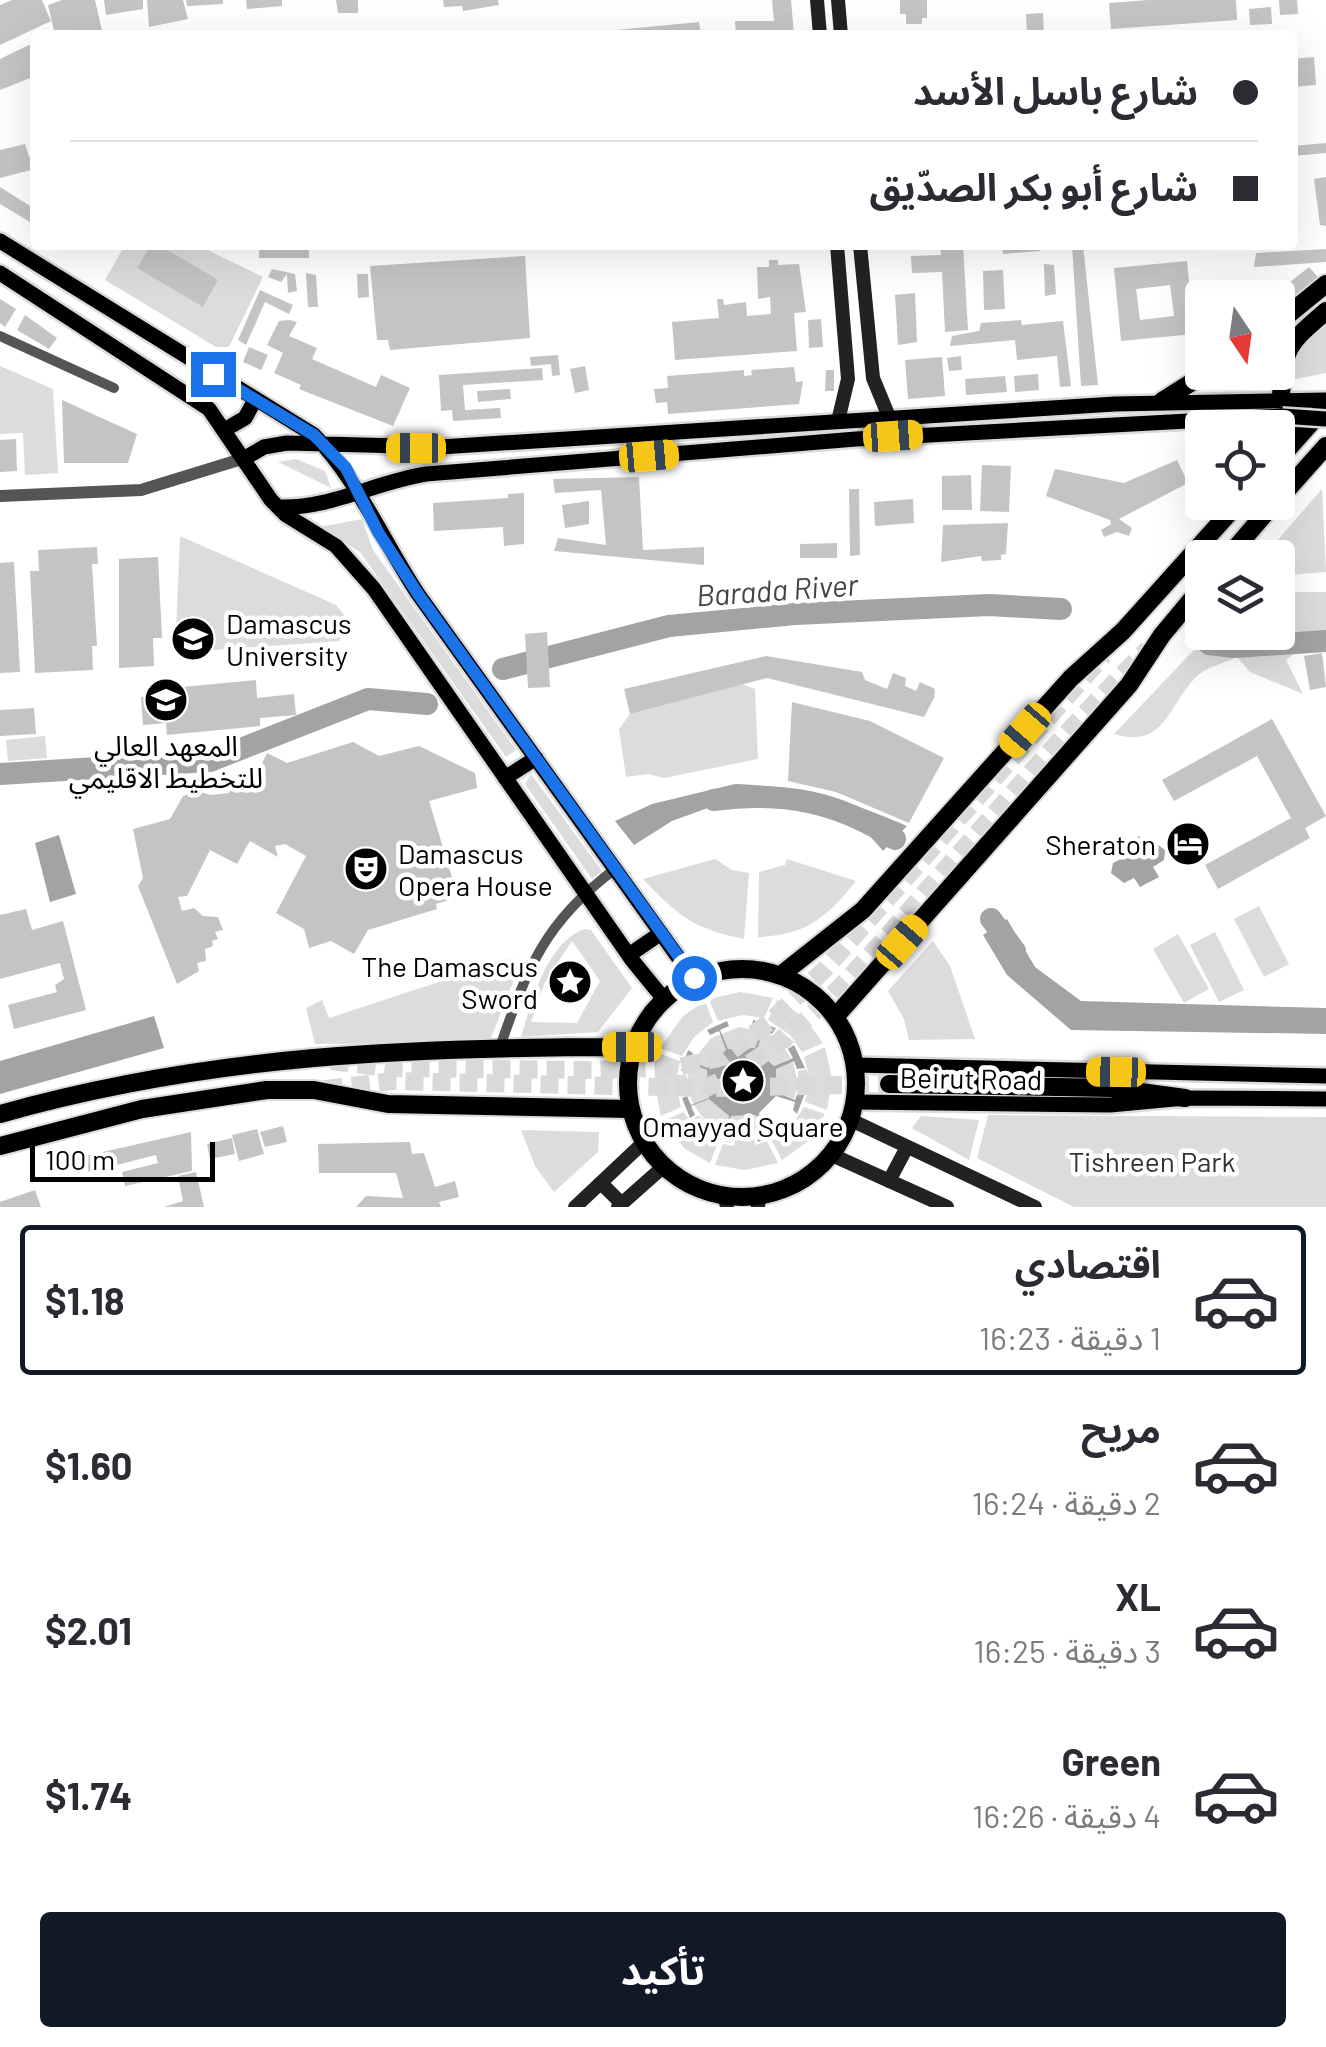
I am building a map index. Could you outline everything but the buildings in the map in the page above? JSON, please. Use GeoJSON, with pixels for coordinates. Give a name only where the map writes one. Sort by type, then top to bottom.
{"type":"FeatureCollection","features":[{"type":"Feature","properties":{"kind":"highway"},"geometry":{"type":"LineString","coordinates":[[1295,309],[1326,284]]}},
{"type":"Feature","properties":{"kind":"highway"},"geometry":{"type":"LineString","coordinates":[[1281,407],[1282,365],[1289,342],[1326,311]]}},
{"type":"Feature","properties":{"kind":"highway"},"geometry":{"type":"LineString","coordinates":[[1162,402],[1185,387]]}},
{"type":"Feature","properties":{"kind":"highway"},"geometry":{"type":"LineString","coordinates":[[1295,440],[1326,403]]}},
{"type":"Feature","properties":{"kind":"highway"},"geometry":{"type":"LineString","coordinates":[[1295,480],[1326,446]]}},
{"type":"Feature","properties":{"kind":"highway"},"geometry":{"type":"LineString","coordinates":[[782,974],[863,910],[1071,678],[1122,631],[1223,520]]}},
{"type":"Feature","properties":{"kind":"highway"},"geometry":{"type":"LineString","coordinates":[[1242,540],[1260,520]]}},
{"type":"Feature","properties":{"kind":"highway"},"geometry":{"type":"LineString","coordinates":[[836,1016],[1130,686],[1162,635],[1185,607]]}},
{"type":"Feature","properties":{"kind":"highway"},"geometry":{"type":"LineString","coordinates":[[737,968],[782,974],[812,991],[836,1016],[856,1065],[854,1111],[832,1155],[799,1183],[759,1202],[726,1202],[692,1187],[663,1167],[644,1142],[629,1109],[626,1078],[632,1047],[644,1020],[664,998],[694,978],[737,968]]}},
{"type":"Feature","properties":{"kind":"highway"},"geometry":{"type":"LineString","coordinates":[[0,1114],[192,1070],[380,1050],[632,1047]]}},
{"type":"Feature","properties":{"kind":"highway"},"geometry":{"type":"LineString","coordinates":[[889,1084],[1111,1088],[1185,1098]]}},
{"type":"Feature","properties":{"kind":"highway"},"geometry":{"type":"LineString","coordinates":[[0,1146],[158,1106],[267,1090],[314,1090],[388,1104],[629,1109]]}},
{"type":"Feature","properties":{"kind":"main road"},"geometry":{"type":"LineString","coordinates":[[820,30],[818,4],[838,3],[841,30]]}},
{"type":"Feature","properties":{"kind":"main road"},"geometry":{"type":"LineString","coordinates":[[0,242],[326,447],[346,468],[356,492],[418,594],[694,978]]}},
{"type":"Feature","properties":{"kind":"main road"},"geometry":{"type":"LineString","coordinates":[[837,250],[848,379],[838,420]]}},
{"type":"Feature","properties":{"kind":"main road"},"geometry":{"type":"LineString","coordinates":[[860,250],[873,378],[889,417]]}},
{"type":"Feature","properties":{"kind":"main road"},"geometry":{"type":"LineString","coordinates":[[0,273],[209,409],[278,507],[336,546],[374,589],[584,892],[664,998]]}},
{"type":"Feature","properties":{"kind":"main road"},"geometry":{"type":"LineString","coordinates":[[841,290],[864,287]]}},
{"type":"Feature","properties":{"kind":"main road"},"geometry":{"type":"LineString","coordinates":[[226,428],[246,418],[254,400]]}},
{"type":"Feature","properties":{"kind":"main road"},"geometry":{"type":"LineString","coordinates":[[244,458],[275,444],[440,447],[1162,402],[1281,407],[1326,419]]}},
{"type":"Feature","properties":{"kind":"main road"},"geometry":{"type":"LineString","coordinates":[[278,507],[318,506],[426,474],[1326,403]]}},
{"type":"Feature","properties":{"kind":"main road"},"geometry":{"type":"LineString","coordinates":[[505,778],[536,758]]}},
{"type":"Feature","properties":{"kind":"main road"},"geometry":{"type":"LineString","coordinates":[[629,955],[661,932]]}},
{"type":"Feature","properties":{"kind":"main road","name":"Beirut Road"},"geometry":{"type":"LineString","coordinates":[[856,1065],[1326,1076]]}},
{"type":"Feature","properties":{"kind":"main road","name":"Beirut Road"},"geometry":{"type":"LineString","coordinates":[[854,1111],[1110,1105],[1185,1098],[1326,1098]]}},
{"type":"Feature","properties":{"kind":"main road"},"geometry":{"type":"LineString","coordinates":[[854,1111],[907,1147],[1035,1207]]}},
{"type":"Feature","properties":{"kind":"main road"},"geometry":{"type":"LineString","coordinates":[[575,1207],[644,1142]]}},
{"type":"Feature","properties":{"kind":"main road"},"geometry":{"type":"LineString","coordinates":[[890,1181],[907,1147]]}},
{"type":"Feature","properties":{"kind":"main road"},"geometry":{"type":"LineString","coordinates":[[832,1155],[947,1207]]}},
{"type":"Feature","properties":{"kind":"main road"},"geometry":{"type":"LineString","coordinates":[[601,1183],[620,1205],[663,1167]]}},
{"type":"Feature","properties":{"kind":"street"},"geometry":{"type":"LineString","coordinates":[[0,336],[114,388]]}},
{"type":"Feature","properties":{"kind":"street"},"geometry":{"type":"LineString","coordinates":[[0,496],[141,490],[244,458]]}},
{"type":"Feature","properties":{"kind":"street"},"geometry":{"type":"LineString","coordinates":[[500,1047],[522,984],[560,916],[615,869]]}},
{"type":"Feature","properties":{"kind":"green space"},"geometry":{"type":"Polygon","coordinates":[[[122,250],[207,250],[263,277],[226,353],[105,280],[122,250]]]}},
{"type":"Feature","properties":{"kind":"green space"},"geometry":{"type":"Polygon","coordinates":[[[1326,319],[1326,373],[1295,379],[1295,352],[1326,319]]]}},
{"type":"Feature","properties":{"kind":"green space"},"geometry":{"type":"Polygon","coordinates":[[[0,366],[53,389],[58,473],[25,475],[23,433],[0,434],[0,366]]]}},
{"type":"Feature","properties":{"kind":"green space"},"geometry":{"type":"Polygon","coordinates":[[[296,459],[325,471],[331,488],[278,462],[296,459]]]}},
{"type":"Feature","properties":{"kind":"green space"},"geometry":{"type":"Polygon","coordinates":[[[1322,489],[1326,572],[1295,575],[1295,540],[1278,540],[1322,489]]]}},
{"type":"Feature","properties":{"kind":"green space"},"geometry":{"type":"Polygon","coordinates":[[[362,519],[373,550],[516,750],[506,757],[360,552],[319,527],[362,519]]]}},
{"type":"Feature","properties":{"kind":"green space"},"geometry":{"type":"Polygon","coordinates":[[[180,536],[336,605],[345,616],[340,641],[175,653],[180,536]]]}},
{"type":"Feature","properties":{"kind":"green space"},"geometry":{"type":"Polygon","coordinates":[[[1295,592],[1326,592],[1326,635],[1318,635],[1286,660],[1303,694],[1250,672],[1237,657],[1199,674],[1154,731],[1131,737],[1114,734],[1194,650],[1295,650],[1295,592]]]}},
{"type":"Feature","properties":{"kind":"green space"},"geometry":{"type":"Polygon","coordinates":[[[742,684],[755,689],[758,759],[664,778],[648,774],[626,777],[619,729],[630,714],[742,684]]]}},
{"type":"Feature","properties":{"kind":"green space"},"geometry":{"type":"Polygon","coordinates":[[[45,736],[47,758],[8,761],[6,740],[45,736]]]}},
{"type":"Feature","properties":{"kind":"green space"},"geometry":{"type":"Polygon","coordinates":[[[531,774],[602,871],[592,879],[525,784],[531,774]]]}},
{"type":"Feature","properties":{"kind":"green space"},"geometry":{"type":"Polygon","coordinates":[[[715,859],[732,870],[749,873],[744,939],[712,931],[688,919],[643,879],[715,859]]]}},
{"type":"Feature","properties":{"kind":"green space"},"geometry":{"type":"Polygon","coordinates":[[[787,859],[856,881],[814,922],[790,932],[758,937],[759,872],[785,865],[787,859]]]}},
{"type":"Feature","properties":{"kind":"green space"},"geometry":{"type":"Polygon","coordinates":[[[1259,906],[1289,964],[1264,977],[1234,919],[1259,906]]]}},
{"type":"Feature","properties":{"kind":"green space"},"geometry":{"type":"Polygon","coordinates":[[[591,930],[632,988],[598,1032],[521,1037],[542,975],[560,946],[572,936],[591,930]],[[572,941],[545,982],[531,1022],[577,1023],[600,981],[572,941]]]}},
{"type":"Feature","properties":{"kind":"green space"},"geometry":{"type":"Polygon","coordinates":[[[1215,932],[1244,990],[1219,1002],[1190,945],[1215,932]]]}},
{"type":"Feature","properties":{"kind":"green space"},"geometry":{"type":"Polygon","coordinates":[[[1178,934],[1209,989],[1184,1003],[1153,949],[1178,934]]]}},
{"type":"Feature","properties":{"kind":"green space"},"geometry":{"type":"Polygon","coordinates":[[[933,941],[950,966],[975,1039],[909,1040],[904,1019],[888,991],[933,941]]]}},
{"type":"Feature","properties":{"kind":"green space"},"geometry":{"type":"Polygon","coordinates":[[[512,958],[521,962],[489,1043],[315,1044],[306,1008],[322,1000],[329,1018],[512,958]]]}},
{"type":"Feature","properties":{"kind":"green space"},"geometry":{"type":"Polygon","coordinates":[[[740,992],[773,998],[764,1018],[743,1015],[718,1021],[709,999],[740,992]]]}},
{"type":"Feature","properties":{"kind":"green space"},"geometry":{"type":"Polygon","coordinates":[[[777,1000],[804,1017],[823,1043],[802,1052],[790,1035],[768,1020],[777,1000]]]}},
{"type":"Feature","properties":{"kind":"green space"},"geometry":{"type":"Polygon","coordinates":[[[705,1001],[713,1022],[694,1037],[682,1056],[660,1048],[683,1016],[705,1001]]]}},
{"type":"Feature","properties":{"kind":"green space"},"geometry":{"type":"Polygon","coordinates":[[[739,1027],[761,1031],[757,1046],[764,1031],[773,1036],[778,1029],[794,1042],[788,1049],[779,1040],[791,1058],[774,1066],[758,1051],[741,1048],[724,1054],[708,1069],[692,1062],[711,1038],[739,1027]]]}},
{"type":"Feature","properties":{"kind":"green space"},"geometry":{"type":"Polygon","coordinates":[[[825,1047],[832,1079],[827,1110],[805,1102],[809,1084],[807,1091],[797,1089],[794,1099],[776,1092],[775,1069],[793,1061],[798,1085],[798,1071],[806,1069],[809,1076],[804,1057],[825,1047]]]}},
{"type":"Feature","properties":{"kind":"green space"},"geometry":{"type":"Polygon","coordinates":[[[658,1053],[680,1061],[677,1075],[687,1075],[687,1094],[678,1095],[681,1107],[661,1116],[654,1083],[658,1053]]]}},
{"type":"Feature","properties":{"kind":"green space"},"geometry":{"type":"Polygon","coordinates":[[[691,1064],[708,1070],[710,1098],[729,1116],[722,1132],[712,1127],[707,1135],[692,1121],[698,1115],[712,1126],[691,1098],[691,1064]]]}},
{"type":"Feature","properties":{"kind":"green space"},"geometry":{"type":"Polygon","coordinates":[[[804,1107],[825,1114],[807,1142],[782,1160],[771,1139],[792,1126],[804,1107]]]}},
{"type":"Feature","properties":{"kind":"green space"},"geometry":{"type":"Polygon","coordinates":[[[683,1112],[697,1129],[718,1142],[710,1163],[685,1149],[663,1121],[683,1112]]]}},
{"type":"Feature","properties":{"kind":"green space"},"geometry":{"type":"Polygon","coordinates":[[[756,1115],[764,1132],[753,1135],[755,1145],[767,1141],[778,1163],[745,1170],[715,1165],[723,1144],[734,1146],[736,1136],[725,1132],[731,1116],[756,1115]]]}},
{"type":"Feature","properties":{"kind":"green space","name":"Tishreen Park"},"geometry":{"type":"Polygon","coordinates":[[[988,1115],[1326,1117],[1326,1207],[1074,1207],[977,1158],[988,1115]]]}},
{"type":"Feature","properties":{"kind":"green space"},"geometry":{"type":"Polygon","coordinates":[[[921,1116],[979,1120],[969,1160],[912,1128],[921,1116]]]}},
{"type":"Feature","properties":{"kind":"green space"},"geometry":{"type":"Polygon","coordinates":[[[521,1130],[599,1132],[598,1152],[554,1192],[535,1166],[521,1130]]]}},
{"type":"Feature","properties":{"kind":"shaded area"},"geometry":{"type":"Polygon","coordinates":[[[735,784],[823,796],[907,826],[883,851],[850,813],[797,796],[738,797],[672,821],[634,845],[615,821],[652,804],[735,784]]]}},
{"type":"Feature","properties":{"kind":"shaded area"},"geometry":{"type":"Polygon","coordinates":[[[59,835],[76,894],[50,902],[35,843],[59,835]]]}},
{"type":"Feature","properties":{"kind":"shaded area"},"geometry":{"type":"Polygon","coordinates":[[[1139,836],[1144,846],[1153,841],[1165,850],[1164,860],[1153,867],[1159,877],[1140,887],[1134,878],[1124,883],[1111,873],[1113,863],[1123,858],[1117,848],[1139,836]]]}},
{"type":"Feature","properties":{"kind":"shaded area"},"geometry":{"type":"Polygon","coordinates":[[[1007,919],[1035,967],[1081,1001],[1326,1008],[1326,1034],[1071,1030],[1007,975],[983,935],[1007,919]]]}},
{"type":"Feature","properties":{"kind":"shaded area"},"geometry":{"type":"Polygon","coordinates":[[[154,1016],[164,1048],[0,1094],[0,1061],[154,1016]]]}},
{"type":"Feature","properties":{"kind":"shaded area"},"geometry":{"type":"Polygon","coordinates":[[[753,1020],[776,1028],[772,1034],[764,1030],[757,1049],[774,1066],[793,1058],[788,1049],[794,1045],[805,1068],[797,1069],[794,1061],[776,1069],[776,1092],[795,1100],[798,1092],[805,1093],[797,1114],[793,1110],[795,1102],[776,1096],[759,1113],[766,1132],[775,1129],[778,1134],[758,1142],[757,1136],[764,1133],[756,1115],[731,1116],[724,1136],[731,1143],[711,1135],[713,1130],[721,1135],[729,1116],[709,1099],[691,1106],[695,1115],[690,1118],[682,1098],[687,1096],[691,1105],[709,1098],[707,1070],[689,1063],[686,1072],[681,1071],[688,1050],[693,1053],[689,1061],[708,1068],[726,1050],[719,1031],[710,1035],[707,1030],[727,1021],[729,1026],[720,1030],[728,1049],[755,1048],[762,1030],[752,1026],[753,1020]]]}},
{"type":"Feature","properties":{"kind":"waterway","name":"Barada River"},"geometry":{"type":"LineString","coordinates":[[503,669],[669,626],[795,614],[989,605],[1061,609]]}},
{"type":"Feature","properties":{"kind":"waterway","name":"Barada River"},"geometry":{"type":"LineString","coordinates":[[1295,643],[1326,641]]}},
{"type":"Feature","properties":{"kind":"waterway","name":"Barada River"},"geometry":{"type":"LineString","coordinates":[[0,774],[210,761],[368,699],[427,704]]}},
{"type":"Feature","properties":{"kind":"waterway","name":"Barada River"},"geometry":{"type":"LineString","coordinates":[[714,800],[763,797],[808,802],[852,816],[895,839]]}},
{"type":"Feature","properties":{"kind":"waterway","name":"Barada River"},"geometry":{"type":"LineString","coordinates":[[991,919],[1015,951]]}},
{"type":"Feature","properties":{"kind":"tunnel"},"geometry":{"type":"LineString","coordinates":[[325,1089],[393,1081],[706,1088],[738,1071],[798,1027],[825,1001],[1063,737],[1148,649]]}},
{"type":"Feature","properties":{"kind":"tunnel"},"geometry":{"type":"LineString","coordinates":[[331,1061],[386,1068],[595,1070],[678,1067],[723,1057],[772,1020],[824,970],[1104,655]]}},
{"type":"Feature","properties":{"kind":"tunnel"},"geometry":{"type":"LineString","coordinates":[[716,1088],[889,1084]]}},
{"type":"Feature","properties":{"kind":"place","name":"Damascus University"},"geometry":{"type":"Point","coordinates":[193,639]}},
{"type":"Feature","properties":{"kind":"place","name":"المعهد العالي للتخطيط الاقليمي"},"geometry":{"type":"Point","coordinates":[166,700]}},
{"type":"Feature","properties":{"kind":"place","name":"Sheraton"},"geometry":{"type":"Point","coordinates":[1188,844]}},
{"type":"Feature","properties":{"kind":"place","name":"Damascus Opera House"},"geometry":{"type":"Point","coordinates":[366,869]}},
{"type":"Feature","properties":{"kind":"place","name":"The Damascus Sword"},"geometry":{"type":"Point","coordinates":[570,982]}},
{"type":"Feature","properties":{"kind":"place","name":"Omayyad Square"},"geometry":{"type":"Point","coordinates":[743,1081]}},
{"type":"Feature","properties":{"kind":"route"},"geometry":{"type":"LineString","coordinates":[[213,374],[314,435],[346,468],[378,532],[418,594],[694,978]]}}]}
